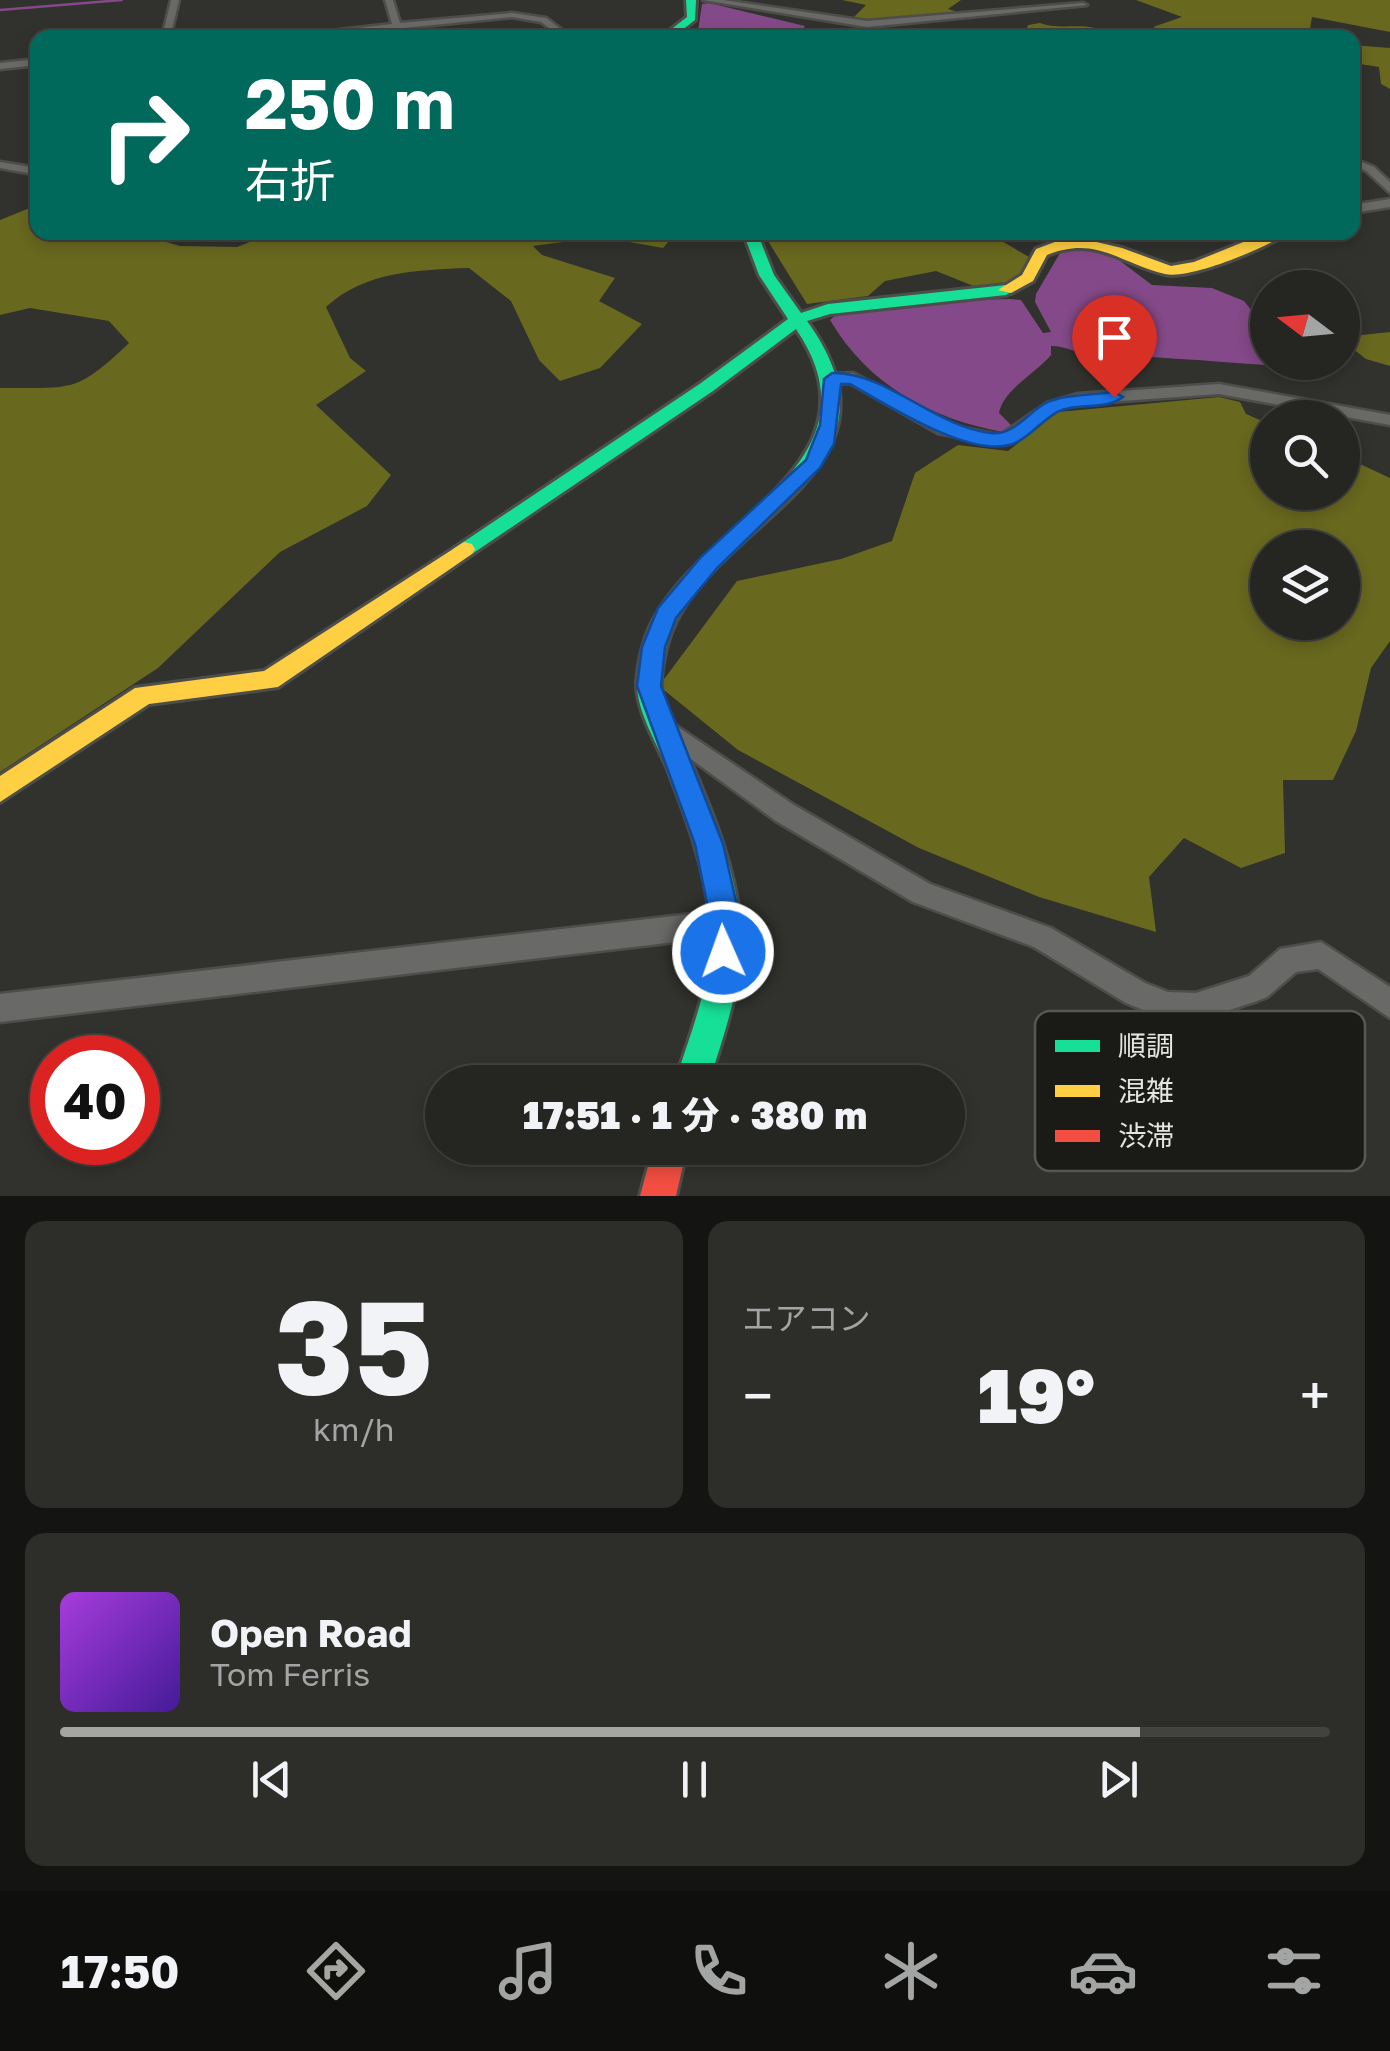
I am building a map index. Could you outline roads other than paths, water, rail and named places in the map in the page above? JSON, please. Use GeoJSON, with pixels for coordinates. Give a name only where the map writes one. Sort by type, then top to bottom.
{"type":"FeatureCollection","features":[{"type":"Feature","properties":{"kind":"street"},"geometry":{"type":"LineString","coordinates":[[168,30],[175,0]]}},
{"type":"Feature","properties":{"kind":"street"},"geometry":{"type":"LineString","coordinates":[[389,0],[397,26]]}},
{"type":"Feature","properties":{"kind":"street"},"geometry":{"type":"LineString","coordinates":[[677,30],[692,18],[691,0]]}},
{"type":"Feature","properties":{"kind":"street"},"geometry":{"type":"LineString","coordinates":[[707,0],[867,24],[1083,5]]}},
{"type":"Feature","properties":{"kind":"street"},"geometry":{"type":"LineString","coordinates":[[357,30],[512,15],[544,20],[558,30]]}},
{"type":"Feature","properties":{"kind":"street"},"geometry":{"type":"LineString","coordinates":[[451,30],[480,17]]}},
{"type":"Feature","properties":{"kind":"street"},"geometry":{"type":"LineString","coordinates":[[0,66],[30,63]]}},
{"type":"Feature","properties":{"kind":"street"},"geometry":{"type":"LineString","coordinates":[[0,165],[30,171]]}},
{"type":"Feature","properties":{"kind":"street"},"geometry":{"type":"LineString","coordinates":[[1360,165],[1370,169],[1390,189]]}},
{"type":"Feature","properties":{"kind":"street"},"geometry":{"type":"LineString","coordinates":[[1360,208],[1390,203]]}},
{"type":"Feature","properties":{"kind":"street"},"geometry":{"type":"LineString","coordinates":[[698,1065],[716,1010],[726,923],[709,844],[649,686],[654,647],[666,614],[709,562],[813,464],[825,444],[829,425],[832,379],[798,319],[767,276],[753,240]]}},
{"type":"Feature","properties":{"kind":"street"},"geometry":{"type":"LineString","coordinates":[[0,790],[144,695],[269,680],[707,386],[798,319],[828,310],[1008,290],[1028,278],[1041,252],[1071,240],[1170,271],[1198,266],[1262,240]]}},
{"type":"Feature","properties":{"kind":"street"},"geometry":{"type":"LineString","coordinates":[[832,379],[853,378],[944,429],[993,440],[1006,439],[1053,406],[1078,400],[1220,390],[1390,420]]}},
{"type":"Feature","properties":{"kind":"street"},"geometry":{"type":"LineString","coordinates":[[665,727],[785,812],[922,893],[1042,937],[1136,993],[1168,1006],[1196,1007],[1257,988],[1290,959],[1320,956],[1390,1004]]}},
{"type":"Feature","properties":{"kind":"street"},"geometry":{"type":"LineString","coordinates":[[0,1008],[726,923]]}},
{"type":"Feature","properties":{"kind":"street"},"geometry":{"type":"LineString","coordinates":[[658,1196],[666,1165]]}},
{"type":"Feature","properties":{"kind":"waterway"},"geometry":{"type":"LineString","coordinates":[[0,10],[122,0]]}}]}
